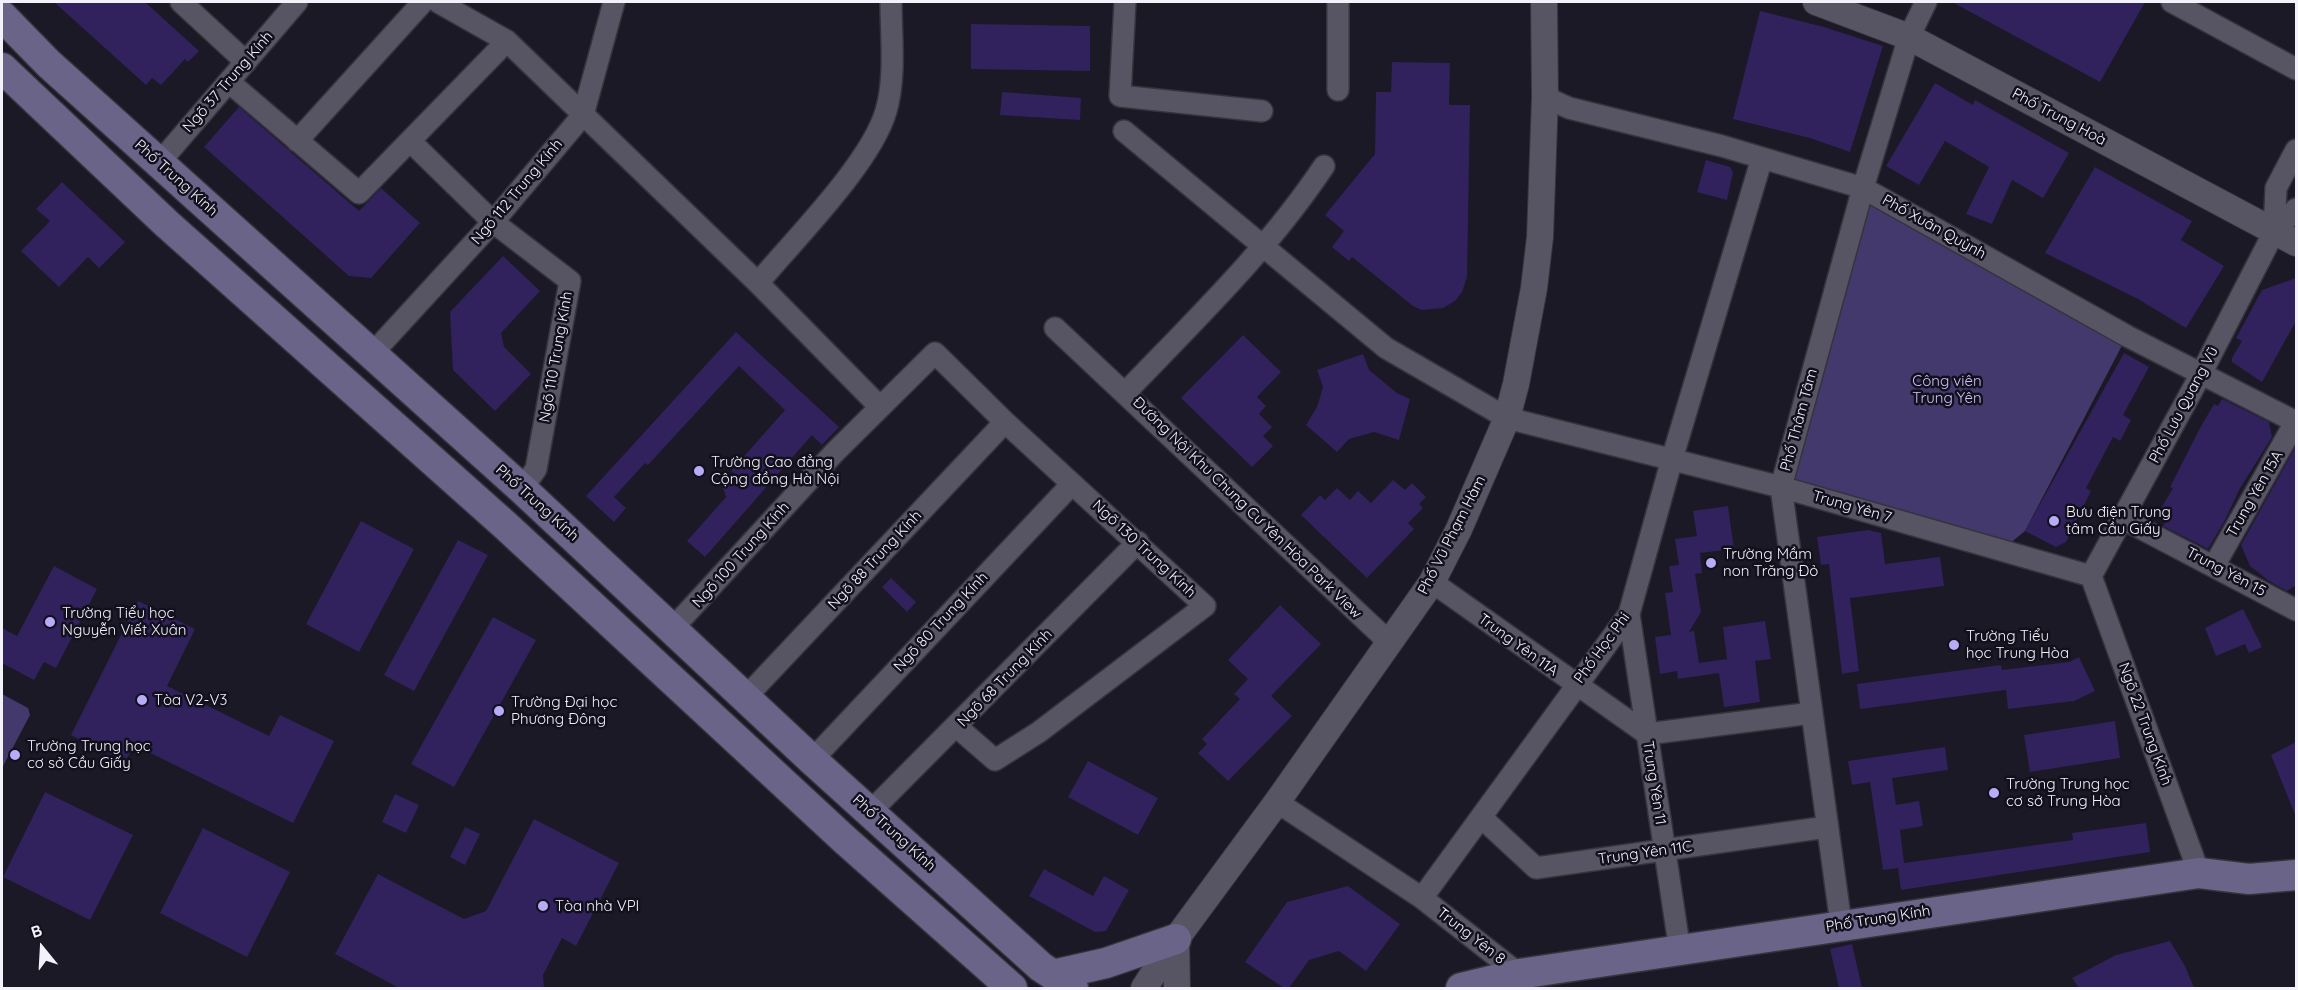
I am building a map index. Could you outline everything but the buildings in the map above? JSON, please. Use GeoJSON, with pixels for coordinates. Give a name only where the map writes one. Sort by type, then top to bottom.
{"type":"FeatureCollection","features":[{"type":"Feature","properties":{"kind":"main road","name":"Phố Trung Kính"},"geometry":{"type":"LineString","coordinates":[[6,14],[49,63],[370,355],[522,489],[812,760],[1063,982]]}},
{"type":"Feature","properties":{"kind":"main road"},"geometry":{"type":"LineString","coordinates":[[2,69],[167,224],[480,502],[845,840],[1012,988]]}},
{"type":"Feature","properties":{"kind":"main road","name":"Phố Trung Kính"},"geometry":{"type":"LineString","coordinates":[[1461,988],[1519,974],[1680,951],[1841,924],[2199,873],[2249,879],[2296,874]]}},
{"type":"Feature","properties":{"kind":"main road"},"geometry":{"type":"LineString","coordinates":[[1063,982],[1106,963],[1176,939]]}},
{"type":"Feature","properties":{"kind":"street"},"geometry":{"type":"LineString","coordinates":[[181,2],[246,62]]}},
{"type":"Feature","properties":{"kind":"street","name":"Ngõ 37 Trung Kính"},"geometry":{"type":"LineString","coordinates":[[159,163],[297,2]]}},
{"type":"Feature","properties":{"kind":"street"},"geometry":{"type":"LineString","coordinates":[[297,141],[423,2]]}},
{"type":"Feature","properties":{"kind":"street"},"geometry":{"type":"LineString","coordinates":[[438,2],[507,41],[758,283],[880,407]]}},
{"type":"Feature","properties":{"kind":"street","name":"Ngõ 112 Trung Kính"},"geometry":{"type":"LineString","coordinates":[[370,355],[493,222],[583,114],[614,2]]}},
{"type":"Feature","properties":{"kind":"street"},"geometry":{"type":"LineString","coordinates":[[758,283],[861,161],[886,111],[892,58],[891,2]]}},
{"type":"Feature","properties":{"kind":"street"},"geometry":{"type":"LineString","coordinates":[[1125,2],[1120,96],[1262,111]]}},
{"type":"Feature","properties":{"kind":"street"},"geometry":{"type":"LineString","coordinates":[[1338,2],[1338,90]]}},
{"type":"Feature","properties":{"kind":"street","name":"Phố Vũ Phạm Hàm"},"geometry":{"type":"LineString","coordinates":[[1144,988],[1176,939],[1277,802],[1432,582],[1464,518],[1507,418],[1532,299],[1540,237],[1545,97],[1544,2]]}},
{"type":"Feature","properties":{"kind":"street","name":"Phố Trung Hoà"},"geometry":{"type":"LineString","coordinates":[[1816,2],[1909,37],[2285,238]]}},
{"type":"Feature","properties":{"kind":"street","name":"Phố Thâm Tâm"},"geometry":{"type":"LineString","coordinates":[[1841,924],[1781,487],[1863,188],[1909,37],[1926,2]]}},
{"type":"Feature","properties":{"kind":"street"},"geometry":{"type":"LineString","coordinates":[[2172,2],[2296,69]]}},
{"type":"Feature","properties":{"kind":"street"},"geometry":{"type":"LineString","coordinates":[[229,82],[359,193],[507,41]]}},
{"type":"Feature","properties":{"kind":"street","name":"Phố Xuân Quỳnh"},"geometry":{"type":"LineString","coordinates":[[1545,97],[1569,108],[1762,158],[1863,188],[2127,336],[2296,422]]}},
{"type":"Feature","properties":{"kind":"street"},"geometry":{"type":"LineString","coordinates":[[1124,131],[1386,348],[1507,418]]}},
{"type":"Feature","properties":{"kind":"street"},"geometry":{"type":"LineString","coordinates":[[410,141],[493,222]]}},
{"type":"Feature","properties":{"kind":"street","name":"Phố Lưu Quang Vũ"},"geometry":{"type":"LineString","coordinates":[[2285,238],[2276,188],[2296,150]]}},
{"type":"Feature","properties":{"kind":"street","name":"Phố Học Phi"},"geometry":{"type":"LineString","coordinates":[[1422,898],[1629,614],[1672,459],[1762,158]]}},
{"type":"Feature","properties":{"kind":"street","name":"Đường Nội Khu Chung Cư Yên Hòa Park View"},"geometry":{"type":"LineString","coordinates":[[1324,166],[1264,248],[1126,392],[1390,643]]}},
{"type":"Feature","properties":{"kind":"street","name":"Phố Lưu Quang Vũ"},"geometry":{"type":"LineString","coordinates":[[2091,576],[2201,374],[2285,238],[2296,209]]}},
{"type":"Feature","properties":{"kind":"street","name":"Ngõ 110 Trung Kính"},"geometry":{"type":"LineString","coordinates":[[493,222],[570,280],[536,469],[522,489]]}},
{"type":"Feature","properties":{"kind":"street"},"geometry":{"type":"LineString","coordinates":[[1055,328],[1126,392]]}},
{"type":"Feature","properties":{"kind":"street","name":"Ngõ 100 Trung Kính"},"geometry":{"type":"LineString","coordinates":[[672,629],[834,453],[935,353]]}},
{"type":"Feature","properties":{"kind":"street","name":"Ngõ 130 Trung Kính"},"geometry":{"type":"LineString","coordinates":[[935,353],[1005,422],[1205,606],[1039,732],[995,760],[957,727]]}},
{"type":"Feature","properties":{"kind":"street","name":"Trung Yên 7"},"geometry":{"type":"LineString","coordinates":[[1507,418],[1781,487],[2091,576]]}},
{"type":"Feature","properties":{"kind":"street","name":"Ngõ 88 Trung Kính"},"geometry":{"type":"LineString","coordinates":[[745,698],[1005,422]]}},
{"type":"Feature","properties":{"kind":"street","name":"Trung Yên 15A"},"geometry":{"type":"LineString","coordinates":[[2214,566],[2296,422]]}},
{"type":"Feature","properties":{"kind":"street","name":"Ngõ 80 Trung Kính"},"geometry":{"type":"LineString","coordinates":[[812,760],[1072,484]]}},
{"type":"Feature","properties":{"kind":"street","name":"Trung Yên 15"},"geometry":{"type":"LineString","coordinates":[[2123,519],[2296,610]]}},
{"type":"Feature","properties":{"kind":"street","name":"Ngõ 68 Trung Kính"},"geometry":{"type":"LineString","coordinates":[[870,812],[957,727],[1138,542]]}},
{"type":"Feature","properties":{"kind":"street","name":"Ngõ 22 Trung Kính"},"geometry":{"type":"LineString","coordinates":[[2091,576],[2199,873]]}},
{"type":"Feature","properties":{"kind":"street","name":"Trung Yên 11A"},"geometry":{"type":"LineString","coordinates":[[1432,582],[1575,686],[1647,734]]}},
{"type":"Feature","properties":{"kind":"street","name":"Trung Yên 11"},"geometry":{"type":"LineString","coordinates":[[1629,614],[1680,951]]}},
{"type":"Feature","properties":{"kind":"street"},"geometry":{"type":"LineString","coordinates":[[1647,734],[1812,713]]}},
{"type":"Feature","properties":{"kind":"street"},"geometry":{"type":"LineString","coordinates":[[1277,802],[1422,898]]}},
{"type":"Feature","properties":{"kind":"street","name":"Trung Yên 11C"},"geometry":{"type":"LineString","coordinates":[[1482,818],[1536,868],[1827,826]]}},
{"type":"Feature","properties":{"kind":"street","name":"Trung Yên 8"},"geometry":{"type":"LineString","coordinates":[[1422,898],[1519,974]]}},
{"type":"Feature","properties":{"kind":"street"},"geometry":{"type":"LineString","coordinates":[[1176,939],[1177,988]]}},
{"type":"Feature","properties":{"kind":"green space","name":"Công viên Trung Yên"},"geometry":{"type":"Polygon","coordinates":[[[1863,188],[2127,336],[2025,531],[2009,544],[1781,487],[1863,188]]]}},
{"type":"Feature","properties":{"kind":"green space"},"geometry":{"type":"Polygon","coordinates":[[[2,694],[28,708],[30,715],[2,768],[2,694]]]}},
{"type":"Feature","properties":{"kind":"place","name":"Trường Cao đẳng Cộng đồng Hà Nội"},"geometry":{"type":"Point","coordinates":[699,471]}},
{"type":"Feature","properties":{"kind":"place","name":"Bưu điện Trung tâm Cầu Giấy"},"geometry":{"type":"Point","coordinates":[2054,521]}},
{"type":"Feature","properties":{"kind":"place","name":"Trường Mầm non Trăng Đỏ"},"geometry":{"type":"Point","coordinates":[1711,563]}},
{"type":"Feature","properties":{"kind":"place","name":"Trường Tiểu học Nguyễn Viết Xuân"},"geometry":{"type":"Point","coordinates":[50,622]}},
{"type":"Feature","properties":{"kind":"place","name":"Trường Tiểu học Trung Hòa"},"geometry":{"type":"Point","coordinates":[1954,645]}},
{"type":"Feature","properties":{"kind":"place","name":"Tòa V2-V3"},"geometry":{"type":"Point","coordinates":[142,700]}},
{"type":"Feature","properties":{"kind":"place","name":"Trường Đại học Phương Đông"},"geometry":{"type":"Point","coordinates":[499,711]}},
{"type":"Feature","properties":{"kind":"place","name":"Trường Trung học cơ sở Cầu Giấy"},"geometry":{"type":"Point","coordinates":[15,755]}},
{"type":"Feature","properties":{"kind":"place","name":"Trường Trung học cơ sở Trung Hòa"},"geometry":{"type":"Point","coordinates":[1994,793]}},
{"type":"Feature","properties":{"kind":"place","name":"Tòa nhà VPI"},"geometry":{"type":"Point","coordinates":[543,906]}}]}
